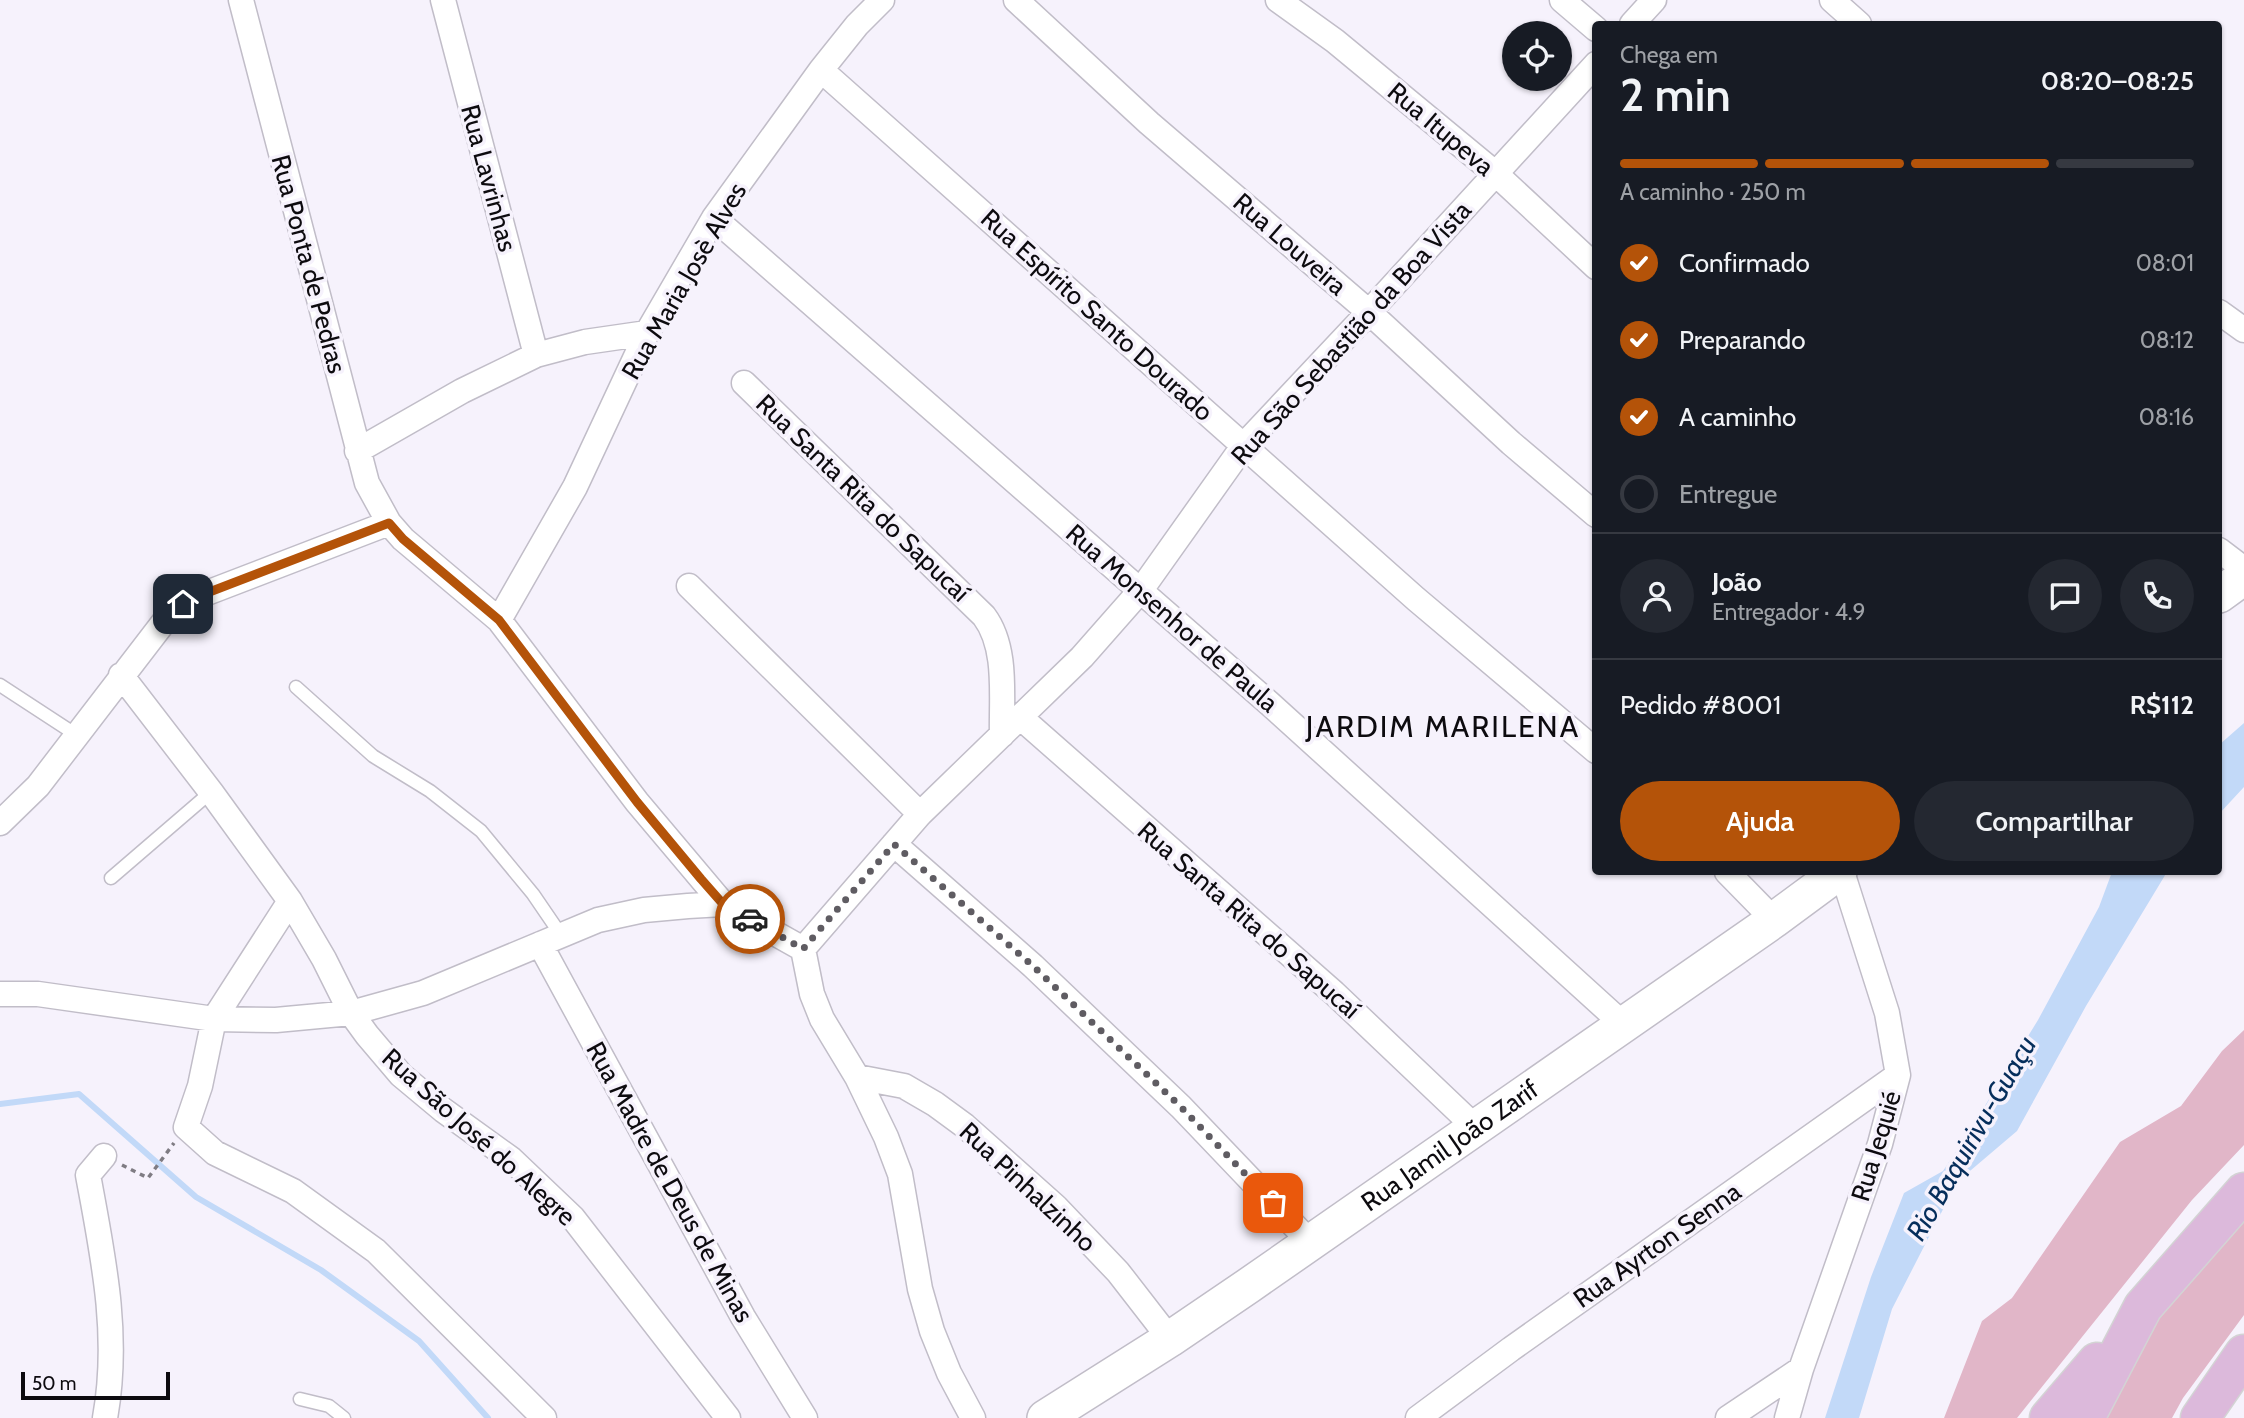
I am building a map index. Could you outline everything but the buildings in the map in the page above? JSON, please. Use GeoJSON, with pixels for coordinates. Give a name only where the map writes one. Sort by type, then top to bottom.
{"type":"FeatureCollection","features":[{"type":"Feature","properties":{"kind":"main road"},"geometry":{"type":"LineString","coordinates":[[2222,593],[2244,577]]}},
{"type":"Feature","properties":{"kind":"main road","name":"Rua Jamil João Zarif"},"geometry":{"type":"LineString","coordinates":[[1051,1416],[1170,1339],[1836,875]]}},
{"type":"Feature","properties":{"kind":"main road"},"geometry":{"type":"LineString","coordinates":[[2049,1418],[2244,1192]]}},
{"type":"Feature","properties":{"kind":"main road"},"geometry":{"type":"LineString","coordinates":[[2085,1418],[2143,1307]]}},
{"type":"Feature","properties":{"kind":"main road"},"geometry":{"type":"LineString","coordinates":[[2200,1418],[2244,1354]]}},
{"type":"Feature","properties":{"kind":"street","name":"Rua Ponta de Pedras"},"geometry":{"type":"LineString","coordinates":[[241,0],[357,451],[368,483],[389,523],[403,539],[499,620],[637,802],[723,904]]}},
{"type":"Feature","properties":{"kind":"street","name":"Rua Lavrinhas"},"geometry":{"type":"LineString","coordinates":[[443,0],[537,355]]}},
{"type":"Feature","properties":{"kind":"street","name":"Rua Maria Josè Alves"},"geometry":{"type":"LineString","coordinates":[[499,620],[575,487],[647,333],[714,218],[821,70],[865,16],[882,0]]}},
{"type":"Feature","properties":{"kind":"street","name":"Rua Louveira"},"geometry":{"type":"LineString","coordinates":[[1016,0],[1149,123],[1369,312],[1511,443],[1592,512]]}},
{"type":"Feature","properties":{"kind":"street","name":"Rua Itupeva"},"geometry":{"type":"LineString","coordinates":[[1278,0],[1335,41],[1496,174],[1592,263]]}},
{"type":"Feature","properties":{"kind":"street"},"geometry":{"type":"LineString","coordinates":[[1562,0],[1592,26]]}},
{"type":"Feature","properties":{"kind":"street"},"geometry":{"type":"LineString","coordinates":[[1635,21],[1654,0]]}},
{"type":"Feature","properties":{"kind":"street"},"geometry":{"type":"LineString","coordinates":[[1832,0],[1856,21]]}},
{"type":"Feature","properties":{"kind":"street","name":"Rua São Sebastião da Boa Vista"},"geometry":{"type":"LineString","coordinates":[[803,949],[920,814],[1082,657],[1141,590],[1244,445],[1592,68]]}},
{"type":"Feature","properties":{"kind":"street","name":"Rua Espírito Santo Dourado"},"geometry":{"type":"LineString","coordinates":[[821,70],[1416,599],[1592,748]]}},
{"type":"Feature","properties":{"kind":"street","name":"Rua Monsenhor de Paula"},"geometry":{"type":"LineString","coordinates":[[714,218],[1270,704],[1624,1025]]}},
{"type":"Feature","properties":{"kind":"street"},"geometry":{"type":"LineString","coordinates":[[2222,314],[2244,330]]}},
{"type":"Feature","properties":{"kind":"street"},"geometry":{"type":"LineString","coordinates":[[357,451],[462,391],[537,355],[585,342],[647,333]]}},
{"type":"Feature","properties":{"kind":"street","name":"Rua Santa Rita do Sapucaí"},"geometry":{"type":"LineString","coordinates":[[744,383],[984,616],[993,628],[999,653],[1002,735]]}},
{"type":"Feature","properties":{"kind":"street"},"geometry":{"type":"LineString","coordinates":[[0,822],[38,786],[170,614],[183,604],[389,523]]}},
{"type":"Feature","properties":{"kind":"street"},"geometry":{"type":"LineString","coordinates":[[2222,552],[2244,569]]}},
{"type":"Feature","properties":{"kind":"street"},"geometry":{"type":"LineString","coordinates":[[689,586],[920,814]]}},
{"type":"Feature","properties":{"kind":"street","name":"Rua São José do Alegre"},"geometry":{"type":"LineString","coordinates":[[121,676],[211,792],[290,901],[324,959],[351,1013],[401,1075],[443,1111],[511,1160],[573,1218],[728,1418]]}},
{"type":"Feature","properties":{"kind":"street","name":"Rua Santa Rita do Sapucaí"},"geometry":{"type":"LineString","coordinates":[[1020,717],[1334,993],[1475,1127]]}},
{"type":"Feature","properties":{"kind":"street"},"geometry":{"type":"LineString","coordinates":[[894,844],[1033,966],[1161,1088],[1309,1241]]}},
{"type":"Feature","properties":{"kind":"street"},"geometry":{"type":"LineString","coordinates":[[1730,875],[1774,920]]}},
{"type":"Feature","properties":{"kind":"street","name":"Rua Jequié"},"geometry":{"type":"LineString","coordinates":[[1787,1418],[1801,1368],[1880,1144],[1898,1075],[1887,1013],[1841,875]]}},
{"type":"Feature","properties":{"kind":"street"},"geometry":{"type":"LineString","coordinates":[[290,901],[214,1019],[200,1086],[186,1127],[215,1153],[293,1191],[376,1251],[544,1418]]}},
{"type":"Feature","properties":{"kind":"street"},"geometry":{"type":"LineString","coordinates":[[0,994],[38,994],[214,1019],[276,1020],[351,1013],[423,993],[598,920],[644,910],[723,904],[803,949],[812,994],[822,1019],[857,1077],[886,1137],[900,1174],[920,1289],[932,1331],[948,1373],[973,1418]]}},
{"type":"Feature","properties":{"kind":"street","name":"Rua Madre de Deus de Minas"},"geometry":{"type":"LineString","coordinates":[[550,939],[743,1317],[805,1418]]}},
{"type":"Feature","properties":{"kind":"street","name":"Rua Ayrton Senna"},"geometry":{"type":"LineString","coordinates":[[1418,1418],[1898,1075]]}},
{"type":"Feature","properties":{"kind":"street","name":"Rua Pinhalzinho"},"geometry":{"type":"LineString","coordinates":[[857,1077],[904,1086],[965,1126],[1056,1207],[1118,1272],[1170,1339]]}},
{"type":"Feature","properties":{"kind":"street"},"geometry":{"type":"LineString","coordinates":[[104,1156],[88,1175],[108,1285],[111,1324],[111,1368],[105,1418]]}},
{"type":"Feature","properties":{"kind":"street"},"geometry":{"type":"LineString","coordinates":[[1728,1418],[1801,1368]]}},
{"type":"Feature","properties":{"kind":"lane"},"geometry":{"type":"LineString","coordinates":[[0,685],[78,736]]}},
{"type":"Feature","properties":{"kind":"lane"},"geometry":{"type":"LineString","coordinates":[[296,687],[373,756],[430,792],[481,831],[533,894],[550,939]]}},
{"type":"Feature","properties":{"kind":"lane"},"geometry":{"type":"LineString","coordinates":[[111,878],[211,792]]}},
{"type":"Feature","properties":{"kind":"lane"},"geometry":{"type":"LineString","coordinates":[[300,1399],[329,1406],[344,1418]]}},
{"type":"Feature","properties":{"kind":"path"},"geometry":{"type":"LineString","coordinates":[[104,1156],[148,1178],[186,1127]]}},
{"type":"Feature","properties":{"kind":"shaded area"},"geometry":{"type":"Polygon","coordinates":[[[2244,1030],[2244,1145],[2192,1200],[2017,1418],[1944,1418],[1982,1321],[2012,1298],[2120,1142],[2181,1106],[2222,1051],[2244,1030]]]}},
{"type":"Feature","properties":{"kind":"shaded area"},"geometry":{"type":"Polygon","coordinates":[[[2244,1208],[2244,1315],[2183,1398],[2172,1418],[2099,1418],[2159,1313],[2244,1208]]]}},
{"type":"Feature","properties":{"kind":"water"},"geometry":{"type":"Polygon","coordinates":[[[2244,723],[2244,787],[2222,811],[2222,742],[2244,723]]]}},
{"type":"Feature","properties":{"kind":"water","name":"Rio Baquirivu-Guaçu"},"geometry":{"type":"Polygon","coordinates":[[[2111,875],[2165,875],[2086,1006],[2017,1131],[1957,1182],[1892,1309],[1859,1418],[1825,1418],[1871,1277],[1904,1193],[1943,1171],[2038,1020],[2099,907],[2111,875]]]}},
{"type":"Feature","properties":{"kind":"waterway"},"geometry":{"type":"LineString","coordinates":[[0,1104],[79,1094],[196,1197],[321,1270],[419,1341],[488,1418]]}},
{"type":"Feature","properties":{"kind":"way so far"},"geometry":{"type":"LineString","coordinates":[[750,919],[803,949],[894,844],[1033,966],[1181,1107],[1273,1203]]}},
{"type":"Feature","properties":{"kind":"district","name":"JARDIM MARILENA"},"geometry":{"type":"Point","coordinates":[1443,726]}},
{"type":"Feature","properties":{"kind":"route"},"geometry":{"type":"LineString","coordinates":[[183,604],[389,523],[403,539],[499,620],[637,802],[701,879],[723,904],[750,919]]}}]}
